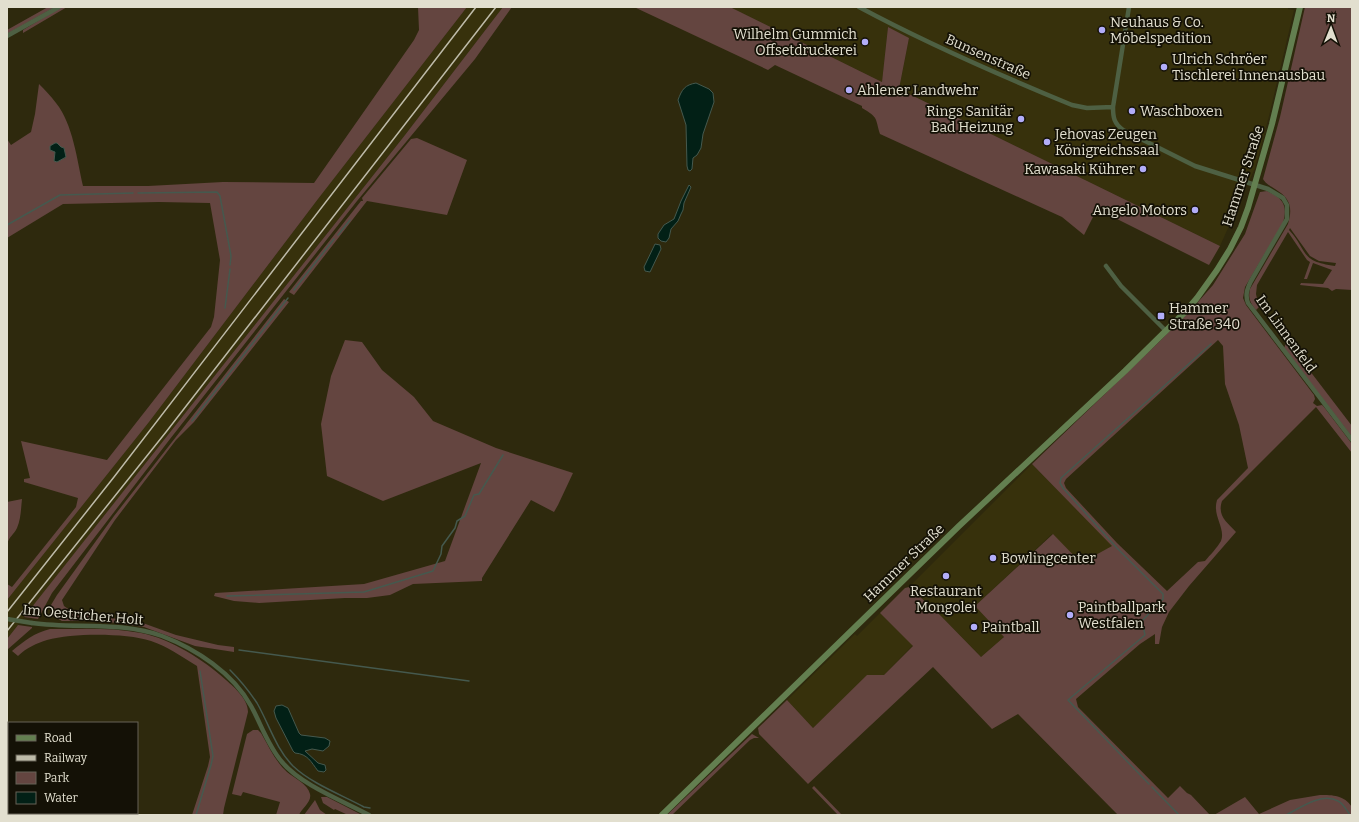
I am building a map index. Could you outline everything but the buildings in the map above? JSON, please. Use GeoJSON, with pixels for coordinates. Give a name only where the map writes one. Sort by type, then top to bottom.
{"type":"FeatureCollection","features":[{"type":"Feature","properties":{"kind":"main road","name":"Hammer Straße"},"geometry":{"type":"LineString","coordinates":[[662,815],[959,526],[1087,408],[1166,331],[1197,298],[1217,270],[1241,227],[1256,185],[1300,7]]}},
{"type":"Feature","properties":{"kind":"street"},"geometry":{"type":"LineString","coordinates":[[7,36],[58,7]]}},
{"type":"Feature","properties":{"kind":"street","name":"Bunsenstraße"},"geometry":{"type":"LineString","coordinates":[[859,7],[943,50],[1072,105],[1087,108],[1113,107]]}},
{"type":"Feature","properties":{"kind":"street"},"geometry":{"type":"LineString","coordinates":[[1113,107],[1129,7]]}},
{"type":"Feature","properties":{"kind":"street","name":"Im Linnenfeld"},"geometry":{"type":"LineString","coordinates":[[1113,107],[1113,117],[1116,124],[1123,130],[1195,166],[1272,190],[1283,198],[1287,205],[1288,214],[1285,224],[1247,289],[1246,295],[1248,303],[1352,440]]}},
{"type":"Feature","properties":{"kind":"street"},"geometry":{"type":"LineString","coordinates":[[1106,266],[1121,286],[1166,331]]}},
{"type":"Feature","properties":{"kind":"street","name":"Im Oestricher Holt"},"geometry":{"type":"LineString","coordinates":[[7,619],[32,623],[102,625],[143,630],[162,636],[190,649],[219,669],[241,691],[250,704],[276,753],[289,770],[307,783],[369,815]]}},
{"type":"Feature","properties":{"kind":"shaded area"},"geometry":{"type":"Polygon","coordinates":[[[467,7],[503,7],[405,135],[7,639],[7,600],[149,422],[318,199],[467,7]]]}},
{"type":"Feature","properties":{"kind":"shaded area"},"geometry":{"type":"Polygon","coordinates":[[[730,7],[1288,7],[1288,9],[1294,10],[1255,168],[1220,246],[899,89],[909,39],[888,27],[882,82],[730,7]]]}},
{"type":"Feature","properties":{"kind":"shaded area"},"geometry":{"type":"Polygon","coordinates":[[[1032,464],[1113,546],[1081,563],[1052,534],[975,606],[1004,637],[981,657],[940,615],[909,587],[1032,464]]]}},
{"type":"Feature","properties":{"kind":"shaded area"},"geometry":{"type":"Polygon","coordinates":[[[880,613],[913,645],[884,675],[867,676],[813,728],[787,700],[855,634],[857,636],[880,613]]]}},
{"type":"Feature","properties":{"kind":"green space"},"geometry":{"type":"Polygon","coordinates":[[[48,7],[55,7],[7,34],[7,30],[48,7]]]}},
{"type":"Feature","properties":{"kind":"green space"},"geometry":{"type":"Polygon","coordinates":[[[61,7],[67,7],[23,33],[23,30],[61,7]]]}},
{"type":"Feature","properties":{"kind":"green space"},"geometry":{"type":"Polygon","coordinates":[[[418,7],[467,7],[318,199],[149,422],[7,600],[7,584],[12,587],[76,507],[78,498],[24,482],[24,479],[30,478],[21,441],[107,460],[211,327],[214,317],[220,260],[210,203],[159,202],[63,204],[7,238],[7,139],[11,145],[31,132],[39,84],[50,95],[67,121],[74,143],[83,186],[148,186],[223,182],[314,183],[414,40],[419,30],[418,7]],[[57,143],[55,155],[57,161],[65,158],[63,147],[59,147],[57,143]]]}},
{"type":"Feature","properties":{"kind":"green space"},"geometry":{"type":"Polygon","coordinates":[[[503,7],[512,7],[475,59],[357,201],[170,439],[52,593],[38,619],[24,617],[405,135],[503,7]]]}},
{"type":"Feature","properties":{"kind":"green space"},"geometry":{"type":"Polygon","coordinates":[[[634,7],[730,7],[882,82],[888,27],[909,38],[899,89],[1220,246],[1209,265],[1097,209],[1084,235],[1062,217],[880,134],[876,119],[862,108],[862,106],[775,65],[768,70],[634,7]]]}},
{"type":"Feature","properties":{"kind":"green space"},"geometry":{"type":"Polygon","coordinates":[[[1305,7],[1352,7],[1352,290],[1336,289],[1332,291],[1328,288],[1300,285],[1301,283],[1323,284],[1332,270],[1313,263],[1307,279],[1304,279],[1310,262],[1307,260],[1288,232],[1257,285],[1256,294],[1259,307],[1256,310],[1250,300],[1250,289],[1288,224],[1290,213],[1289,204],[1284,196],[1263,179],[1280,117],[1305,7]],[[1290,228],[1289,230],[1310,258],[1324,264],[1335,266],[1336,263],[1319,261],[1310,256],[1290,228]]]}},
{"type":"Feature","properties":{"kind":"green space"},"geometry":{"type":"Polygon","coordinates":[[[417,138],[467,160],[447,215],[367,201],[294,295],[289,292],[361,201],[363,201],[362,198],[411,139],[417,138]]]}},
{"type":"Feature","properties":{"kind":"green space"},"geometry":{"type":"Polygon","coordinates":[[[1267,191],[1277,196],[1283,203],[1285,211],[1283,223],[1245,287],[1243,298],[1246,305],[1314,395],[1315,399],[1313,403],[1317,406],[1322,405],[1324,407],[1352,444],[1352,453],[1316,407],[1222,501],[1222,515],[1226,522],[1236,532],[1189,586],[1169,612],[1162,627],[1159,644],[1155,644],[1155,634],[1140,644],[1076,699],[1078,707],[1168,798],[1180,786],[1210,815],[1118,815],[1018,714],[992,729],[933,667],[808,784],[759,734],[758,728],[787,700],[813,728],[867,675],[884,675],[913,646],[880,613],[905,588],[909,587],[940,615],[981,657],[1004,637],[975,606],[1053,534],[1081,563],[1112,546],[1032,464],[1159,342],[1213,285],[1245,234],[1260,192],[1267,191]],[[1218,340],[1066,479],[1064,483],[1066,488],[1117,543],[1167,591],[1198,562],[1205,561],[1221,541],[1222,531],[1216,511],[1217,500],[1248,468],[1239,425],[1225,384],[1223,346],[1218,340]]]}},
{"type":"Feature","properties":{"kind":"green space"},"geometry":{"type":"Polygon","coordinates":[[[284,299],[289,302],[194,422],[176,440],[115,520],[62,600],[64,606],[74,613],[140,622],[176,635],[218,645],[234,647],[234,652],[195,646],[144,627],[102,621],[62,621],[53,616],[51,613],[51,605],[57,595],[114,516],[284,299]]]}},
{"type":"Feature","properties":{"kind":"green space"},"geometry":{"type":"Polygon","coordinates":[[[345,340],[362,342],[382,370],[414,397],[433,421],[496,448],[573,473],[558,505],[554,512],[531,500],[482,578],[482,581],[413,584],[390,595],[367,598],[259,603],[234,601],[214,596],[215,593],[364,584],[445,561],[481,463],[383,501],[327,476],[321,424],[331,376],[345,340]]]}},
{"type":"Feature","properties":{"kind":"green space"},"geometry":{"type":"Polygon","coordinates":[[[1287,341],[1352,426],[1352,437],[1284,348],[1287,341]]]}},
{"type":"Feature","properties":{"kind":"green space"},"geometry":{"type":"Polygon","coordinates":[[[22,499],[21,514],[18,525],[7,545],[7,502],[22,499]]]}},
{"type":"Feature","properties":{"kind":"green space"},"geometry":{"type":"Polygon","coordinates":[[[18,625],[32,628],[7,650],[7,639],[18,625]]]}},
{"type":"Feature","properties":{"kind":"green space"},"geometry":{"type":"Polygon","coordinates":[[[50,629],[118,630],[152,636],[186,651],[208,665],[237,690],[246,703],[248,712],[223,815],[192,815],[210,757],[197,666],[157,643],[128,636],[71,636],[47,640],[36,644],[18,656],[12,651],[30,638],[50,629]]]}},
{"type":"Feature","properties":{"kind":"green space"},"geometry":{"type":"Polygon","coordinates":[[[253,730],[258,730],[261,733],[272,754],[287,772],[304,784],[309,790],[310,800],[299,815],[276,815],[280,802],[243,792],[241,796],[232,794],[247,734],[253,730]]]}},
{"type":"Feature","properties":{"kind":"green space"},"geometry":{"type":"Polygon","coordinates":[[[752,734],[759,738],[750,740],[672,815],[667,815],[752,734]]]}},
{"type":"Feature","properties":{"kind":"green space"},"geometry":{"type":"Polygon","coordinates":[[[814,786],[842,815],[838,815],[812,788],[814,786]]]}},
{"type":"Feature","properties":{"kind":"green space"},"geometry":{"type":"Polygon","coordinates":[[[1320,795],[1338,796],[1342,798],[1352,807],[1352,815],[1214,815],[1245,797],[1259,814],[1290,800],[1320,795]]]}},
{"type":"Feature","properties":{"kind":"green space"},"geometry":{"type":"Polygon","coordinates":[[[321,797],[327,797],[362,815],[348,815],[335,809],[334,810],[323,803],[321,797]]]}},
{"type":"Feature","properties":{"kind":"green space"},"geometry":{"type":"Polygon","coordinates":[[[315,800],[320,810],[327,815],[304,815],[315,800]]]}},
{"type":"Feature","properties":{"kind":"water"},"geometry":{"type":"Polygon","coordinates":[[[696,83],[709,89],[713,93],[714,102],[703,134],[701,148],[697,155],[693,158],[692,169],[690,171],[688,170],[687,166],[686,125],[678,100],[684,88],[696,83]]]}},
{"type":"Feature","properties":{"kind":"water"},"geometry":{"type":"Polygon","coordinates":[[[55,143],[64,148],[66,157],[57,162],[54,161],[55,152],[50,150],[50,146],[55,143]]]}},
{"type":"Feature","properties":{"kind":"water"},"geometry":{"type":"Polygon","coordinates":[[[689,185],[691,187],[678,221],[671,229],[669,238],[666,242],[661,241],[658,238],[658,234],[664,225],[674,219],[689,185]]]}},
{"type":"Feature","properties":{"kind":"water"},"geometry":{"type":"Polygon","coordinates":[[[655,244],[660,245],[661,249],[650,272],[645,271],[644,267],[655,244]]]}},
{"type":"Feature","properties":{"kind":"water"},"geometry":{"type":"Polygon","coordinates":[[[282,705],[288,708],[301,735],[325,738],[330,741],[329,746],[323,751],[312,749],[305,751],[318,763],[325,765],[326,770],[324,772],[318,771],[306,757],[293,751],[274,711],[276,706],[282,705]]]}},
{"type":"Feature","properties":{"kind":"waterway"},"geometry":{"type":"LineString","coordinates":[[138,193],[217,192],[220,196],[231,256],[230,265]]}},
{"type":"Feature","properties":{"kind":"waterway"},"geometry":{"type":"LineString","coordinates":[[7,225],[60,195],[133,193]]}},
{"type":"Feature","properties":{"kind":"waterway"},"geometry":{"type":"LineString","coordinates":[[338,235],[350,220]]}},
{"type":"Feature","properties":{"kind":"waterway"},"geometry":{"type":"LineString","coordinates":[[294,290],[334,239]]}},
{"type":"Feature","properties":{"kind":"waterway"},"geometry":{"type":"LineString","coordinates":[[225,308],[230,269]]}},
{"type":"Feature","properties":{"kind":"waterway"},"geometry":{"type":"LineString","coordinates":[[192,421],[288,298]]}},
{"type":"Feature","properties":{"kind":"waterway"},"geometry":{"type":"LineString","coordinates":[[1149,784],[1068,700],[1145,635],[1142,621],[1163,599],[1163,594],[1117,548],[1060,483],[1061,478],[1211,344]]}},
{"type":"Feature","properties":{"kind":"waterway"},"geometry":{"type":"LineString","coordinates":[[227,596],[364,592],[433,571],[441,554],[442,546],[455,528],[457,521],[465,516],[474,495],[479,494],[503,455]]}},
{"type":"Feature","properties":{"kind":"waterway"},"geometry":{"type":"LineString","coordinates":[[239,650],[469,681]]}},
{"type":"Feature","properties":{"kind":"waterway"},"geometry":{"type":"LineString","coordinates":[[230,670],[257,703],[277,744],[293,766],[318,784],[364,807],[370,808]]}},
{"type":"Feature","properties":{"kind":"waterway"},"geometry":{"type":"LineString","coordinates":[[196,815],[213,756],[200,671]]}},
{"type":"Feature","properties":{"kind":"waterway"},"geometry":{"type":"LineString","coordinates":[[1152,787],[1179,815]]}},
{"type":"Feature","properties":{"kind":"waterway"},"geometry":{"type":"LineString","coordinates":[[1286,815],[1304,805],[1325,798],[1340,802],[1350,815]]}},
{"type":"Feature","properties":{"kind":"railway"},"geometry":{"type":"LineString","coordinates":[[7,612],[114,477],[476,7]]}},
{"type":"Feature","properties":{"kind":"railway"},"geometry":{"type":"LineString","coordinates":[[7,631],[166,432],[496,7]]}},
{"type":"Feature","properties":{"kind":"place","name":"Neuhaus & Co. Möbelspedition"},"geometry":{"type":"Point","coordinates":[1102,30]}},
{"type":"Feature","properties":{"kind":"place","name":"Wilhelm Gummich Offsetdruckerei"},"geometry":{"type":"Point","coordinates":[865,42]}},
{"type":"Feature","properties":{"kind":"place","name":"Ulrich Schröer Tischlerei Innenausbau"},"geometry":{"type":"Point","coordinates":[1164,67]}},
{"type":"Feature","properties":{"kind":"place","name":"Ahlener Landwehr"},"geometry":{"type":"Point","coordinates":[849,90]}},
{"type":"Feature","properties":{"kind":"place","name":"Waschboxen"},"geometry":{"type":"Point","coordinates":[1132,111]}},
{"type":"Feature","properties":{"kind":"place","name":"Rings Sanitär Bad Heizung"},"geometry":{"type":"Point","coordinates":[1021,119]}},
{"type":"Feature","properties":{"kind":"place","name":"Jehovas Zeugen Königreichssaal"},"geometry":{"type":"Point","coordinates":[1047,142]}},
{"type":"Feature","properties":{"kind":"place","name":"Kawasaki Kührer"},"geometry":{"type":"Point","coordinates":[1143,169]}},
{"type":"Feature","properties":{"kind":"place","name":"Angelo Motors"},"geometry":{"type":"Point","coordinates":[1195,210]}},
{"type":"Feature","properties":{"kind":"place","name":"Hammer Straße 340"},"geometry":{"type":"Point","coordinates":[1161,316]}},
{"type":"Feature","properties":{"kind":"place","name":"Bowlingcenter"},"geometry":{"type":"Point","coordinates":[993,558]}},
{"type":"Feature","properties":{"kind":"place","name":"Restaurant Mongolei"},"geometry":{"type":"Point","coordinates":[946,576]}},
{"type":"Feature","properties":{"kind":"place","name":"Paintballpark Westfalen"},"geometry":{"type":"Point","coordinates":[1070,615]}},
{"type":"Feature","properties":{"kind":"place","name":"Paintball"},"geometry":{"type":"Point","coordinates":[974,627]}}]}
